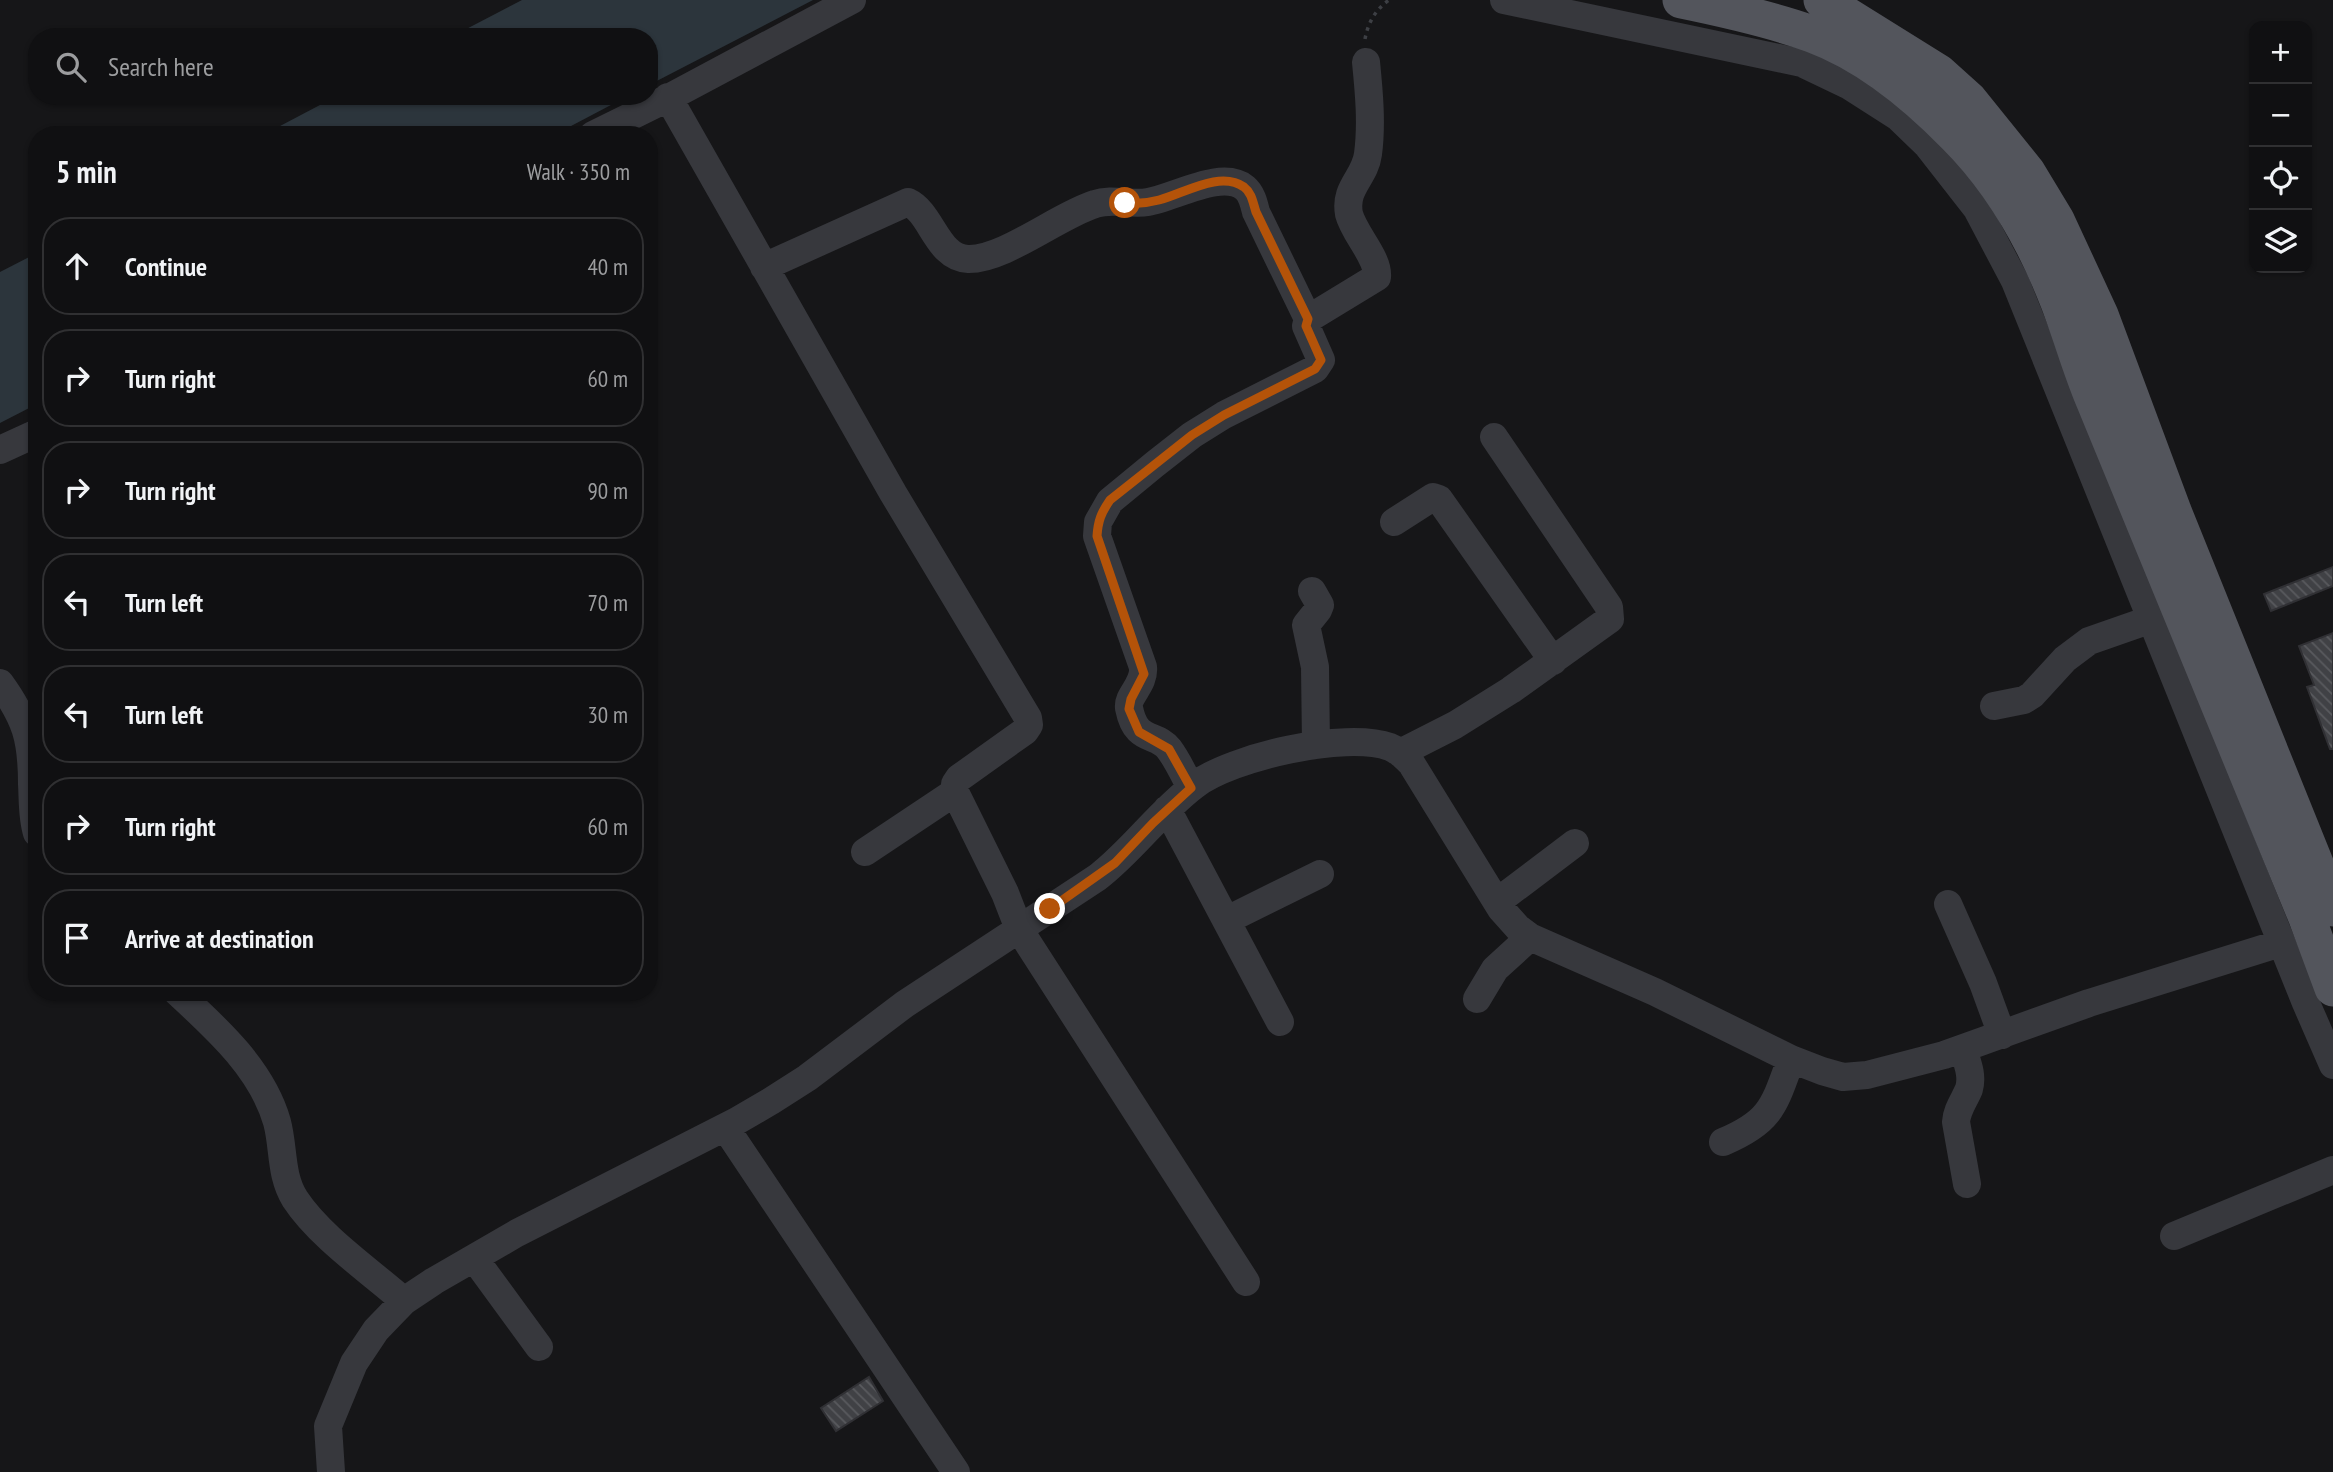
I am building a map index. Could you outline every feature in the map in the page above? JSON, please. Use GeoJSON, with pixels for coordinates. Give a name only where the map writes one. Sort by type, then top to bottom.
{"type":"FeatureCollection","features":[{"type":"Feature","properties":{"kind":"main road"},"geometry":{"type":"LineString","coordinates":[[1681,0],[1721,8],[1818,20],[1939,73],[1969,100],[2027,172],[2056,220],[2100,315],[2173,511],[2333,908]]}},
{"type":"Feature","properties":{"kind":"main road"},"geometry":{"type":"LineString","coordinates":[[1818,20],[1853,54],[1926,106],[1958,138],[1994,180],[2025,230],[2059,300],[2093,397],[2291,880],[2324,994]]}},
{"type":"Feature","properties":{"kind":"street"},"geometry":{"type":"LineString","coordinates":[[658,102],[852,0]]}},
{"type":"Feature","properties":{"kind":"street"},"geometry":{"type":"LineString","coordinates":[[1504,0],[1818,20],[1848,85],[1898,117],[1927,145],[1977,209],[2015,281],[2281,943],[2324,994],[2333,1065]]}},
{"type":"Feature","properties":{"kind":"street"},"geometry":{"type":"LineString","coordinates":[[1308,319],[1377,277],[1376,267],[1350,215],[1348,201],[1350,192],[1365,168],[1368,156],[1369,94],[1366,62]]}},
{"type":"Feature","properties":{"kind":"street"},"geometry":{"type":"LineString","coordinates":[[668,97],[893,493],[1028,718],[1030,725],[1025,731],[959,778],[955,784],[955,792],[1005,893],[1019,929],[1246,1282]]}},
{"type":"Feature","properties":{"kind":"street"},"geometry":{"type":"LineString","coordinates":[[611,126],[652,105]]}},
{"type":"Feature","properties":{"kind":"street"},"geometry":{"type":"LineString","coordinates":[[764,267],[908,202],[916,207],[951,253],[959,258],[969,259],[998,252],[1095,204],[1117,201],[1136,204],[1158,200],[1220,180],[1235,183],[1251,195],[1256,212],[1308,319],[1306,326],[1321,360],[1315,369],[1224,415],[1192,435],[1110,500],[1098,522],[1097,536],[1143,667],[1142,680],[1131,699],[1129,709],[1139,732],[1169,749],[1191,788]]}},
{"type":"Feature","properties":{"kind":"street"},"geometry":{"type":"LineString","coordinates":[[0,450],[28,437]]}},
{"type":"Feature","properties":{"kind":"street"},"geometry":{"type":"LineString","coordinates":[[1400,752],[1455,725],[1511,690],[1607,623],[1611,614],[1609,607],[1494,437]]}},
{"type":"Feature","properties":{"kind":"street"},"geometry":{"type":"LineString","coordinates":[[1394,523],[1433,496],[1440,499],[1553,660]]}},
{"type":"Feature","properties":{"kind":"street"},"geometry":{"type":"LineString","coordinates":[[1312,591],[1320,605],[1307,622],[1306,628],[1315,667],[1316,745]]}},
{"type":"Feature","properties":{"kind":"street"},"geometry":{"type":"LineString","coordinates":[[1994,706],[2024,700],[2032,695],[2065,659],[2089,641],[2152,619]]}},
{"type":"Feature","properties":{"kind":"street"},"geometry":{"type":"LineString","coordinates":[[0,683],[16,705],[28,732]]}},
{"type":"Feature","properties":{"kind":"street"},"geometry":{"type":"LineString","coordinates":[[331,1472],[328,1426],[340,1395],[354,1363],[376,1330],[404,1301],[434,1280],[528,1227],[771,1101],[807,1078],[905,1004],[1115,863],[1191,788],[1219,770],[1273,752],[1347,742],[1388,747],[1400,752],[1411,763],[1496,902],[1518,928],[1530,937],[1655,992],[1791,1059],[1843,1077],[1897,1069],[1962,1049],[2089,1003],[2281,943]]}},
{"type":"Feature","properties":{"kind":"street"},"geometry":{"type":"LineString","coordinates":[[865,852],[955,792]]}},
{"type":"Feature","properties":{"kind":"street"},"geometry":{"type":"LineString","coordinates":[[1167,809],[1280,1022]]}},
{"type":"Feature","properties":{"kind":"street"},"geometry":{"type":"LineString","coordinates":[[1496,902],[1575,843]]}},
{"type":"Feature","properties":{"kind":"street"},"geometry":{"type":"LineString","coordinates":[[1227,920],[1320,874]]}},
{"type":"Feature","properties":{"kind":"street"},"geometry":{"type":"LineString","coordinates":[[1948,904],[1983,983],[2002,1035]]}},
{"type":"Feature","properties":{"kind":"street"},"geometry":{"type":"LineString","coordinates":[[1477,999],[1495,969],[1530,937]]}},
{"type":"Feature","properties":{"kind":"street"},"geometry":{"type":"LineString","coordinates":[[186,1001],[239,1055],[263,1088],[277,1122],[285,1177],[295,1198],[319,1228],[404,1301]]}},
{"type":"Feature","properties":{"kind":"street"},"geometry":{"type":"LineString","coordinates":[[1962,1049],[1970,1079],[1956,1115],[1956,1122],[1967,1184]]}},
{"type":"Feature","properties":{"kind":"street"},"geometry":{"type":"LineString","coordinates":[[1723,1142],[1754,1127],[1763,1118],[1777,1096],[1791,1059]]}},
{"type":"Feature","properties":{"kind":"street"},"geometry":{"type":"LineString","coordinates":[[725,1127],[956,1472]]}},
{"type":"Feature","properties":{"kind":"street"},"geometry":{"type":"LineString","coordinates":[[2174,1236],[2333,1170]]}},
{"type":"Feature","properties":{"kind":"street"},"geometry":{"type":"LineString","coordinates":[[474,1258],[539,1347]]}},
{"type":"Feature","properties":{"kind":"path"},"geometry":{"type":"LineString","coordinates":[[1366,62],[1364,43],[1367,27],[1380,6],[1389,0]]}},
{"type":"Feature","properties":{"kind":"shaded area"},"geometry":{"type":"Polygon","coordinates":[[[522,0],[813,0],[658,80],[658,28],[468,28],[522,0]]]}},
{"type":"Feature","properties":{"kind":"shaded area"},"geometry":{"type":"Polygon","coordinates":[[[320,105],[611,105],[571,126],[280,126],[320,105]]]}},
{"type":"Feature","properties":{"kind":"shaded area"},"geometry":{"type":"Polygon","coordinates":[[[28,258],[28,409],[0,423],[0,272],[28,258]]]}},
{"type":"Feature","properties":{"kind":"building"},"geometry":{"type":"Polygon","coordinates":[[[2333,567],[2333,586],[2271,611],[2264,594],[2333,567]]]}},
{"type":"Feature","properties":{"kind":"building"},"geometry":{"type":"Polygon","coordinates":[[[2333,633],[2333,749],[2330,749],[2307,687],[2314,685],[2299,646],[2333,633]]]}},
{"type":"Feature","properties":{"kind":"building"},"geometry":{"type":"Polygon","coordinates":[[[869,1377],[883,1401],[836,1431],[821,1408],[869,1377]]]}},
{"type":"Feature","properties":{"kind":"route"},"geometry":{"type":"LineString","coordinates":[[1050,909],[1115,863],[1191,788],[1169,749],[1139,732],[1129,709],[1131,699],[1144,674],[1143,667],[1097,536],[1101,513],[1110,500],[1192,435],[1224,415],[1315,369],[1321,360],[1306,326],[1308,319],[1256,212],[1251,195],[1245,188],[1220,180],[1158,200],[1125,203]]}}]}
